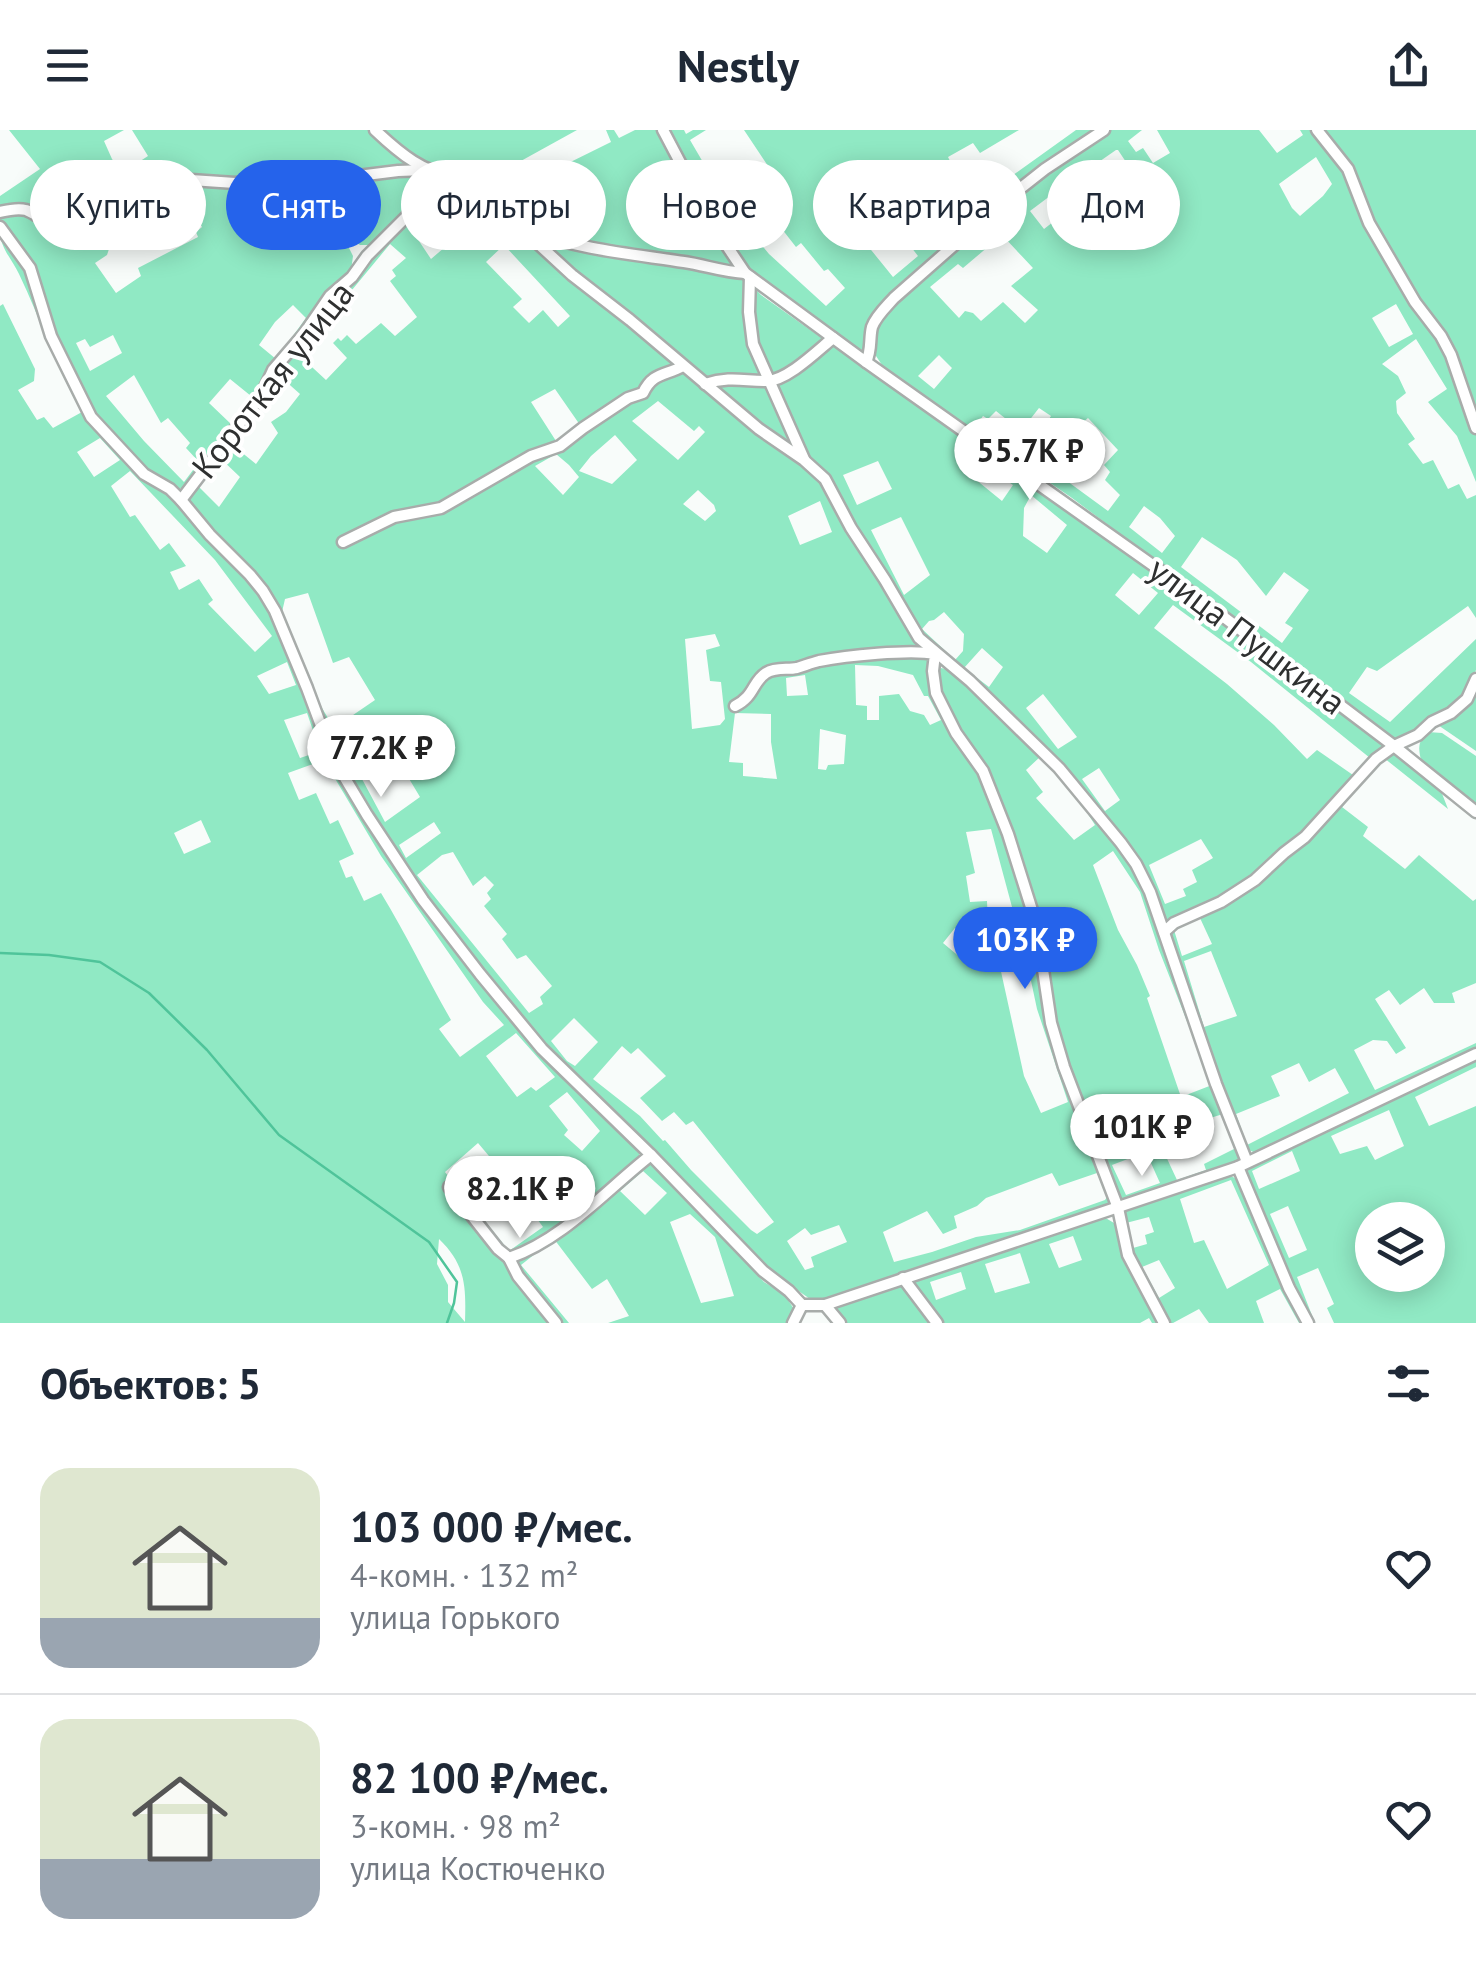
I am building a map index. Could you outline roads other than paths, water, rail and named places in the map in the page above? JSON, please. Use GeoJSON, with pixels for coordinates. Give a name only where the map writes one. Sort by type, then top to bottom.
{"type":"FeatureCollection","features":[{"type":"Feature","properties":{"kind":"street"},"geometry":{"type":"LineString","coordinates":[[376,130],[412,160]]}},
{"type":"Feature","properties":{"kind":"street","name":"улица Пушкина"},"geometry":{"type":"LineString","coordinates":[[663,130],[714,226],[747,275],[1192,593],[1476,812]]}},
{"type":"Feature","properties":{"kind":"street"},"geometry":{"type":"LineString","coordinates":[[866,362],[872,327],[894,298],[1002,203],[1104,130]]}},
{"type":"Feature","properties":{"kind":"street"},"geometry":{"type":"LineString","coordinates":[[1318,130],[1348,169],[1368,224],[1446,346],[1476,428]]}},
{"type":"Feature","properties":{"kind":"street"},"geometry":{"type":"LineString","coordinates":[[0,212],[27,210],[48,221],[70,217],[84,210],[87,202],[158,183],[191,180],[235,184],[401,170]]}},
{"type":"Feature","properties":{"kind":"street","name":"Короткая улица"},"geometry":{"type":"LineString","coordinates":[[181,500],[330,296],[352,278],[401,221]]}},
{"type":"Feature","properties":{"kind":"street"},"geometry":{"type":"LineString","coordinates":[[0,227],[30,268],[51,336],[91,417],[144,474],[181,500],[263,591],[275,611],[333,758],[423,900],[542,1049],[763,1271],[802,1305],[826,1305],[1242,1164],[1476,1054]]}},
{"type":"Feature","properties":{"kind":"street"},"geometry":{"type":"LineString","coordinates":[[546,250],[758,429],[825,479],[918,638],[970,681],[1059,768],[1136,864],[1150,892],[1242,1164],[1289,1288],[1308,1323]]}},
{"type":"Feature","properties":{"kind":"street"},"geometry":{"type":"LineString","coordinates":[[594,250],[690,262],[747,275],[753,344],[804,460]]}},
{"type":"Feature","properties":{"kind":"street"},"geometry":{"type":"LineString","coordinates":[[705,384],[738,378],[770,381],[789,373],[833,338]]}},
{"type":"Feature","properties":{"kind":"street"},"geometry":{"type":"LineString","coordinates":[[343,542],[394,517],[441,508],[531,456],[560,446],[628,398],[643,393],[656,376],[684,366]]}},
{"type":"Feature","properties":{"kind":"street"},"geometry":{"type":"LineString","coordinates":[[735,706],[747,700],[764,674],[774,670],[838,659],[935,654]]}},
{"type":"Feature","properties":{"kind":"street"},"geometry":{"type":"LineString","coordinates":[[935,654],[936,693],[956,733],[983,771],[1008,834],[1036,923],[1051,1023],[1118,1208],[1128,1255],[1164,1323]]}},
{"type":"Feature","properties":{"kind":"street"},"geometry":{"type":"LineString","coordinates":[[1164,932],[1256,880],[1305,837],[1376,758],[1452,713],[1467,699],[1476,678]]}},
{"type":"Feature","properties":{"kind":"street"},"geometry":{"type":"LineString","coordinates":[[509,1258],[558,1232],[651,1155]]}},
{"type":"Feature","properties":{"kind":"street"},"geometry":{"type":"LineString","coordinates":[[449,1186],[556,1323]]}},
{"type":"Feature","properties":{"kind":"street"},"geometry":{"type":"LineString","coordinates":[[904,1278],[937,1323]]}},
{"type":"Feature","properties":{"kind":"street"},"geometry":{"type":"LineString","coordinates":[[793,1323],[802,1305]]}},
{"type":"Feature","properties":{"kind":"street"},"geometry":{"type":"LineString","coordinates":[[826,1305],[840,1323]]}},
{"type":"Feature","properties":{"kind":"waterway"},"geometry":{"type":"LineString","coordinates":[[0,953],[100,962],[149,993],[207,1050],[279,1135],[429,1242],[457,1282],[447,1323]]}}]}
